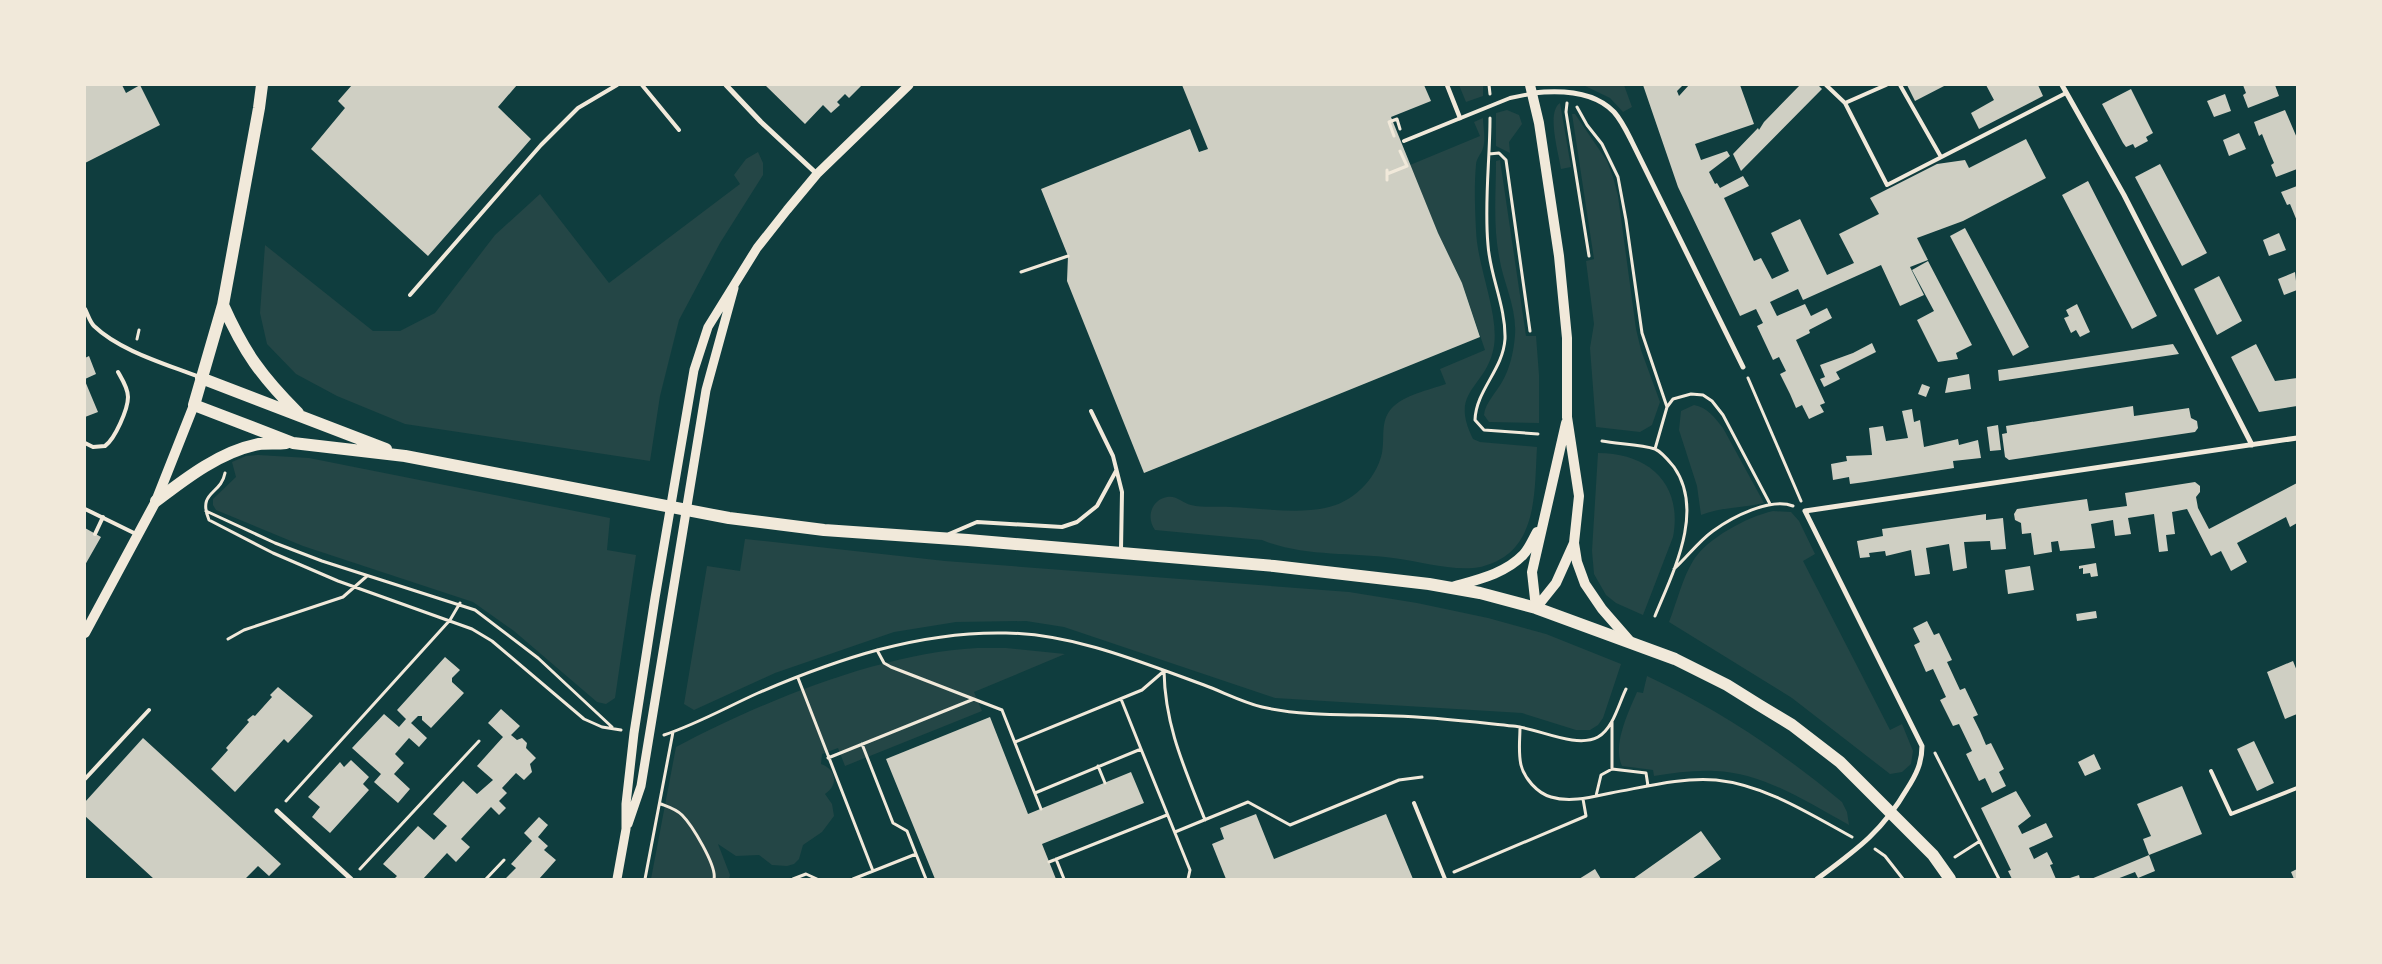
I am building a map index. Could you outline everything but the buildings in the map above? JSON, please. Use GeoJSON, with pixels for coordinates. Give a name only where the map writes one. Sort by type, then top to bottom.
{"type":"FeatureCollection","features":[{"type":"Feature","properties":{"kind":"main road"},"geometry":{"type":"LineString","coordinates":[[85,633],[156,500],[194,405],[222,305],[260,108],[262,85]]}},
{"type":"Feature","properties":{"kind":"main road"},"geometry":{"type":"LineString","coordinates":[[1532,88],[1559,256],[1568,338],[1567,417],[1579,496],[1574,543],[1577,562],[1585,584],[1602,609],[1629,640]]}},
{"type":"Feature","properties":{"kind":"main road"},"geometry":{"type":"LineString","coordinates":[[222,305],[239,340],[258,369],[303,418]]}},
{"type":"Feature","properties":{"kind":"main road"},"geometry":{"type":"LineString","coordinates":[[202,378],[405,456]]}},
{"type":"Feature","properties":{"kind":"main road"},"geometry":{"type":"LineString","coordinates":[[194,405],[293,443]]}},
{"type":"Feature","properties":{"kind":"main road"},"geometry":{"type":"LineString","coordinates":[[1536,608],[1532,572],[1567,417]]}},
{"type":"Feature","properties":{"kind":"main road"},"geometry":{"type":"LineString","coordinates":[[156,500],[179,483],[220,459],[258,444],[293,443],[405,456],[729,518],[824,530],[1121,552],[1274,566],[1452,587],[1536,608],[1629,640],[1675,659],[1727,685],[1792,725],[1840,762],[1933,855],[1950,879]]}},
{"type":"Feature","properties":{"kind":"main road"},"geometry":{"type":"LineString","coordinates":[[1452,587],[1490,575],[1512,565],[1524,554],[1542,524]]}},
{"type":"Feature","properties":{"kind":"main road"},"geometry":{"type":"LineString","coordinates":[[1536,608],[1556,583],[1574,543]]}},
{"type":"Feature","properties":{"kind":"street"},"geometry":{"type":"LineString","coordinates":[[726,85],[761,122],[817,174]]}},
{"type":"Feature","properties":{"kind":"street"},"geometry":{"type":"LineString","coordinates":[[626,829],[626,804],[634,733],[694,370],[708,328],[757,248],[817,174],[909,85]]}},
{"type":"Feature","properties":{"kind":"street"},"geometry":{"type":"LineString","coordinates":[[1447,85],[1460,118]]}},
{"type":"Feature","properties":{"kind":"street"},"geometry":{"type":"LineString","coordinates":[[2062,85],[2124,195],[2252,444]]}},
{"type":"Feature","properties":{"kind":"street"},"geometry":{"type":"LineString","coordinates":[[1532,88],[1586,96],[1601,102],[1614,112],[1622,124],[1743,367]]}},
{"type":"Feature","properties":{"kind":"street"},"geometry":{"type":"LineString","coordinates":[[617,879],[626,829],[640,786],[706,390],[735,286]]}},
{"type":"Feature","properties":{"kind":"street"},"geometry":{"type":"LineString","coordinates":[[1817,879],[1864,844],[1893,814],[1918,771],[1922,759],[1922,746],[1805,511],[2297,438]]}},
{"type":"Feature","properties":{"kind":"street"},"geometry":{"type":"LineString","coordinates":[[277,811],[351,879]]}},
{"type":"Feature","properties":{"kind":"lane"},"geometry":{"type":"LineString","coordinates":[[410,295],[541,145],[578,108],[617,85]]}},
{"type":"Feature","properties":{"kind":"lane"},"geometry":{"type":"LineString","coordinates":[[642,85],[679,130]]}},
{"type":"Feature","properties":{"kind":"lane"},"geometry":{"type":"LineString","coordinates":[[1826,85],[1845,103],[1887,185],[2066,93]]}},
{"type":"Feature","properties":{"kind":"lane"},"geometry":{"type":"LineString","coordinates":[[1845,103],[1886,85]]}},
{"type":"Feature","properties":{"kind":"lane"},"geometry":{"type":"LineString","coordinates":[[1900,85],[1941,157]]}},
{"type":"Feature","properties":{"kind":"lane"},"geometry":{"type":"LineString","coordinates":[[1404,142],[1532,88]]}},
{"type":"Feature","properties":{"kind":"lane"},"geometry":{"type":"LineString","coordinates":[[85,309],[93,325],[140,354],[202,378]]}},
{"type":"Feature","properties":{"kind":"lane"},"geometry":{"type":"LineString","coordinates":[[85,443],[93,447],[106,446],[115,436],[128,401],[128,395],[118,372]]}},
{"type":"Feature","properties":{"kind":"lane"},"geometry":{"type":"LineString","coordinates":[[1091,411],[1113,456],[1122,492],[1121,552]]}},
{"type":"Feature","properties":{"kind":"lane"},"geometry":{"type":"LineString","coordinates":[[939,538],[977,522],[1062,527],[1077,522],[1097,506],[1116,471]]}},
{"type":"Feature","properties":{"kind":"lane"},"geometry":{"type":"LineString","coordinates":[[85,508],[138,535]]}},
{"type":"Feature","properties":{"kind":"lane"},"geometry":{"type":"LineString","coordinates":[[95,534],[103,517]]}},
{"type":"Feature","properties":{"kind":"lane"},"geometry":{"type":"LineString","coordinates":[[85,779],[149,710]]}},
{"type":"Feature","properties":{"kind":"lane"},"geometry":{"type":"LineString","coordinates":[[2211,771],[2231,814],[2297,788]]}},
{"type":"Feature","properties":{"kind":"lane"},"geometry":{"type":"LineString","coordinates":[[1414,803],[1445,878]]}},
{"type":"Feature","properties":{"kind":"path"},"geometry":{"type":"LineString","coordinates":[[1572,93],[1566,112],[1589,256]]}},
{"type":"Feature","properties":{"kind":"path"},"geometry":{"type":"LineString","coordinates":[[1572,93],[1578,111],[1602,144],[1618,177],[1642,333],[1667,407]]}},
{"type":"Feature","properties":{"kind":"path"},"geometry":{"type":"LineString","coordinates":[[1490,106],[1486,220],[1488,246],[1503,314],[1505,339],[1497,368],[1475,406],[1474,420],[1484,430],[1538,434]]}},
{"type":"Feature","properties":{"kind":"path"},"geometry":{"type":"LineString","coordinates":[[1395,138],[1389,122],[1397,119],[1404,142]]}},
{"type":"Feature","properties":{"kind":"path"},"geometry":{"type":"LineString","coordinates":[[1387,180],[1387,172],[1407,166],[1398,145]]}},
{"type":"Feature","properties":{"kind":"path"},"geometry":{"type":"LineString","coordinates":[[1489,154],[1499,153],[1506,160],[1530,331]]}},
{"type":"Feature","properties":{"kind":"path"},"geometry":{"type":"LineString","coordinates":[[1021,272],[1068,256]]}},
{"type":"Feature","properties":{"kind":"path"},"geometry":{"type":"LineString","coordinates":[[1743,367],[1805,511]]}},
{"type":"Feature","properties":{"kind":"path"},"geometry":{"type":"LineString","coordinates":[[1655,449],[1667,407],[1673,399],[1691,394],[1703,395],[1712,401],[1723,415],[1770,504]]}},
{"type":"Feature","properties":{"kind":"path"},"geometry":{"type":"LineString","coordinates":[[1602,441],[1655,449],[1668,459],[1679,475],[1687,500],[1685,531],[1674,570],[1655,616]]}},
{"type":"Feature","properties":{"kind":"path"},"geometry":{"type":"LineString","coordinates":[[205,511],[275,543],[367,576],[460,603],[487,617],[582,697],[612,728],[584,719],[492,641],[472,629],[354,587],[273,553],[209,520],[205,511],[208,496],[222,484],[226,474],[220,459]]}},
{"type":"Feature","properties":{"kind":"path"},"geometry":{"type":"LineString","coordinates":[[1674,570],[1713,531],[1744,514],[1770,504],[1787,504],[1805,511]]}},
{"type":"Feature","properties":{"kind":"path"},"geometry":{"type":"LineString","coordinates":[[228,639],[244,630],[343,596],[367,576]]}},
{"type":"Feature","properties":{"kind":"path"},"geometry":{"type":"LineString","coordinates":[[277,811],[450,620],[460,603]]}},
{"type":"Feature","properties":{"kind":"path"},"geometry":{"type":"LineString","coordinates":[[645,879],[661,804],[673,732],[760,692],[798,678],[877,650],[931,638],[1006,633],[1046,635],[1097,648],[1259,706],[1294,713],[1396,716],[1520,727],[1581,742],[1599,736],[1612,721],[1626,689]]}},
{"type":"Feature","properties":{"kind":"path"},"geometry":{"type":"LineString","coordinates":[[877,650],[884,663],[891,667],[1002,710],[1041,809]]}},
{"type":"Feature","properties":{"kind":"path"},"geometry":{"type":"LineString","coordinates":[[1015,742],[1142,690],[1164,671]]}},
{"type":"Feature","properties":{"kind":"path"},"geometry":{"type":"LineString","coordinates":[[1164,671],[1165,700],[1169,722],[1176,747],[1205,820]]}},
{"type":"Feature","properties":{"kind":"path"},"geometry":{"type":"LineString","coordinates":[[798,678],[873,871]]}},
{"type":"Feature","properties":{"kind":"path"},"geometry":{"type":"LineString","coordinates":[[828,758],[975,699]]}},
{"type":"Feature","properties":{"kind":"path"},"geometry":{"type":"LineString","coordinates":[[1120,699],[1190,870],[1188,879]]}},
{"type":"Feature","properties":{"kind":"path"},"geometry":{"type":"LineString","coordinates":[[1612,721],[1612,769]]}},
{"type":"Feature","properties":{"kind":"path"},"geometry":{"type":"LineString","coordinates":[[1520,727],[1521,766],[1532,784],[1550,797],[1565,799],[1583,798],[1674,781],[1716,780],[1760,790],[1813,815],[1879,851],[1904,879]]}},
{"type":"Feature","properties":{"kind":"path"},"geometry":{"type":"LineString","coordinates":[[1919,740],[1930,743],[1999,879]]}},
{"type":"Feature","properties":{"kind":"path"},"geometry":{"type":"LineString","coordinates":[[351,879],[479,742]]}},
{"type":"Feature","properties":{"kind":"path"},"geometry":{"type":"LineString","coordinates":[[862,744],[893,823],[907,831],[926,879]]}},
{"type":"Feature","properties":{"kind":"path"},"geometry":{"type":"LineString","coordinates":[[1035,793],[1140,749]]}},
{"type":"Feature","properties":{"kind":"path"},"geometry":{"type":"LineString","coordinates":[[1098,766],[1105,783]]}},
{"type":"Feature","properties":{"kind":"path"},"geometry":{"type":"LineString","coordinates":[[1596,796],[1600,775],[1612,769],[1646,772],[1648,786]]}},
{"type":"Feature","properties":{"kind":"path"},"geometry":{"type":"LineString","coordinates":[[1175,832],[1248,802],[1290,825],[1399,780],[1422,777]]}},
{"type":"Feature","properties":{"kind":"path"},"geometry":{"type":"LineString","coordinates":[[1445,878],[1586,816],[1583,798]]}},
{"type":"Feature","properties":{"kind":"path"},"geometry":{"type":"LineString","coordinates":[[661,804],[674,808],[683,816],[708,858],[715,875],[714,879]]}},
{"type":"Feature","properties":{"kind":"path"},"geometry":{"type":"LineString","coordinates":[[1049,862],[1167,815]]}},
{"type":"Feature","properties":{"kind":"path"},"geometry":{"type":"LineString","coordinates":[[853,879],[916,854]]}},
{"type":"Feature","properties":{"kind":"path"},"geometry":{"type":"LineString","coordinates":[[1056,859],[1064,879]]}},
{"type":"Feature","properties":{"kind":"path"},"geometry":{"type":"LineString","coordinates":[[486,879],[504,860]]}},
{"type":"Feature","properties":{"kind":"path"},"geometry":{"type":"LineString","coordinates":[[793,879],[806,874],[818,879]]}},
{"type":"Feature","properties":{"kind":"shaded area"},"geometry":{"type":"Polygon","coordinates":[[[1459,85],[1483,85],[1483,96],[1466,102],[1459,85]]]}},
{"type":"Feature","properties":{"kind":"shaded area"},"geometry":{"type":"Polygon","coordinates":[[[1583,85],[1624,85],[1632,107],[1623,112],[1610,98],[1583,85]]]}},
{"type":"Feature","properties":{"kind":"shaded area"},"geometry":{"type":"Polygon","coordinates":[[[1560,103],[1571,167],[1561,169],[1554,124],[1556,108],[1560,103]]]}},
{"type":"Feature","properties":{"kind":"shaded area"},"geometry":{"type":"Polygon","coordinates":[[[1507,110],[1519,115],[1522,124],[1509,142],[1510,153],[1496,146],[1496,113],[1507,110]]]}},
{"type":"Feature","properties":{"kind":"shaded area"},"geometry":{"type":"Polygon","coordinates":[[[1572,114],[1575,114],[1607,161],[1618,196],[1636,329],[1641,350],[1660,402],[1652,425],[1640,432],[1596,427],[1590,348],[1594,324],[1586,261],[1594,259],[1572,114]]]}},
{"type":"Feature","properties":{"kind":"shaded area"},"geometry":{"type":"Polygon","coordinates":[[[1483,118],[1484,144],[1477,160],[1475,173],[1476,230],[1477,244],[1491,304],[1495,333],[1490,360],[1467,399],[1465,409],[1466,422],[1473,439],[1480,442],[1537,447],[1534,499],[1528,524],[1516,546],[1508,554],[1491,564],[1463,568],[1443,567],[1377,556],[1310,552],[1262,540],[1155,530],[1151,520],[1152,510],[1157,502],[1167,497],[1173,497],[1196,506],[1290,511],[1325,508],[1344,501],[1361,489],[1379,463],[1383,447],[1385,419],[1391,409],[1402,400],[1446,384],[1440,369],[1485,350],[1462,283],[1438,233],[1410,165],[1480,136],[1474,122],[1483,118]]]}},
{"type":"Feature","properties":{"kind":"shaded area"},"geometry":{"type":"Polygon","coordinates":[[[758,152],[763,163],[763,175],[720,243],[679,320],[660,396],[650,461],[405,424],[337,396],[296,374],[267,344],[260,313],[265,245],[373,331],[400,331],[435,313],[495,235],[540,194],[609,283],[740,184],[734,175],[746,159],[758,152]]]}},
{"type":"Feature","properties":{"kind":"shaded area"},"geometry":{"type":"Polygon","coordinates":[[[1500,160],[1526,336],[1536,336],[1539,375],[1539,423],[1489,422],[1484,415],[1489,402],[1505,377],[1513,353],[1515,335],[1514,315],[1497,244],[1495,208],[1496,161],[1500,160]]]}},
{"type":"Feature","properties":{"kind":"shaded area"},"geometry":{"type":"Polygon","coordinates":[[[1694,405],[1707,411],[1723,428],[1764,503],[1716,510],[1701,515],[1697,486],[1679,430],[1681,411],[1694,405]]]}},
{"type":"Feature","properties":{"kind":"shaded area"},"geometry":{"type":"Polygon","coordinates":[[[1598,453],[1616,454],[1647,466],[1658,475],[1667,487],[1673,502],[1675,518],[1673,537],[1643,615],[1616,603],[1606,595],[1594,574],[1592,551],[1598,453]]]}},
{"type":"Feature","properties":{"kind":"shaded area"},"geometry":{"type":"Polygon","coordinates":[[[246,456],[309,458],[610,518],[607,550],[636,555],[615,698],[606,704],[597,702],[514,631],[473,602],[303,546],[216,510],[213,505],[213,499],[236,477],[232,462],[246,456]]]}},
{"type":"Feature","properties":{"kind":"shaded area"},"geometry":{"type":"Polygon","coordinates":[[[1773,511],[1791,512],[1799,521],[1815,554],[1803,561],[1890,730],[1902,724],[1913,751],[1911,764],[1902,772],[1890,774],[1792,698],[1669,622],[1686,575],[1699,552],[1740,523],[1773,511]]]}},
{"type":"Feature","properties":{"kind":"shaded area"},"geometry":{"type":"Polygon","coordinates":[[[745,539],[945,561],[1349,592],[1417,603],[1488,618],[1546,634],[1621,664],[1603,718],[1598,725],[1590,730],[1576,730],[1522,713],[1275,698],[1064,627],[1026,621],[956,622],[894,632],[775,673],[694,710],[684,704],[707,566],[740,571],[745,539]]]}},
{"type":"Feature","properties":{"kind":"shaded area"},"geometry":{"type":"Polygon","coordinates":[[[977,648],[1006,648],[1065,654],[974,692],[982,711],[845,766],[838,748],[822,754],[821,764],[833,773],[834,778],[832,786],[825,794],[832,804],[834,816],[822,832],[803,845],[799,859],[794,864],[787,866],[772,865],[759,855],[736,856],[718,844],[730,875],[729,879],[651,879],[676,747],[745,713],[822,682],[901,659],[977,648]]]}},
{"type":"Feature","properties":{"kind":"shaded area"},"geometry":{"type":"Polygon","coordinates":[[[1647,676],[1724,717],[1773,749],[1842,802],[1847,812],[1849,825],[1785,790],[1751,777],[1715,771],[1684,772],[1654,776],[1653,770],[1622,766],[1619,758],[1620,738],[1637,692],[1643,693],[1647,676]]]}}]}
